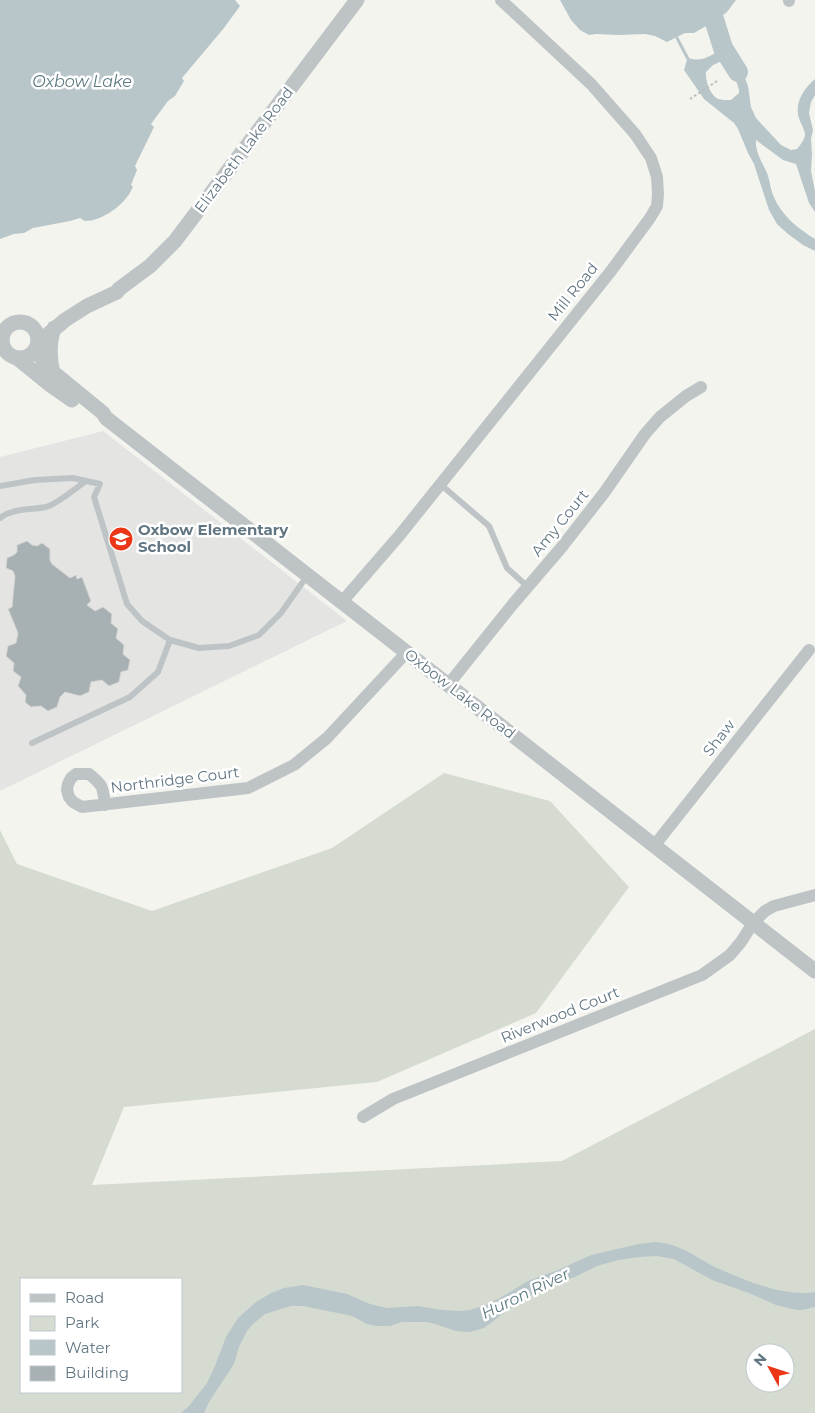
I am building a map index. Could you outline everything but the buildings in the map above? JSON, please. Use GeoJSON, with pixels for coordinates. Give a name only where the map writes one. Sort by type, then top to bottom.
{"type":"FeatureCollection","features":[{"type":"Feature","properties":{"kind":"street","name":"Elizabeth Lake Road"},"geometry":{"type":"LineString","coordinates":[[37,346],[54,328],[81,310],[117,292],[150,266],[175,241],[357,0]]}},
{"type":"Feature","properties":{"kind":"street","name":"Mill Road"},"geometry":{"type":"LineString","coordinates":[[341,603],[378,561],[611,271],[657,206],[657,177],[651,158],[635,134],[591,84],[501,0]]}},
{"type":"Feature","properties":{"kind":"street","name":"Elizabeth Lake Road"},"geometry":{"type":"LineString","coordinates":[[30,324],[49,319],[65,308],[89,296],[113,288],[119,289]]}},
{"type":"Feature","properties":{"kind":"street"},"geometry":{"type":"LineString","coordinates":[[18,321],[30,324],[37,334],[37,346],[28,357],[17,358],[8,353],[1,344],[3,327],[18,321]]}},
{"type":"Feature","properties":{"kind":"street"},"geometry":{"type":"LineString","coordinates":[[53,373],[49,348],[54,328]]}},
{"type":"Feature","properties":{"kind":"street","name":"Oxbow Lake Road"},"geometry":{"type":"LineString","coordinates":[[37,346],[43,362],[53,373],[103,413],[106,418],[815,971]]}},
{"type":"Feature","properties":{"kind":"street","name":"Oxbow Lake Road"},"geometry":{"type":"LineString","coordinates":[[17,358],[64,395],[100,417],[106,418]]}},
{"type":"Feature","properties":{"kind":"street","name":"Amy Court"},"geometry":{"type":"LineString","coordinates":[[448,685],[561,548],[660,416],[700,387]]}},
{"type":"Feature","properties":{"kind":"street","name":"Shaw"},"geometry":{"type":"LineString","coordinates":[[654,846],[809,650]]}},
{"type":"Feature","properties":{"kind":"street","name":"Northridge Court"},"geometry":{"type":"LineString","coordinates":[[105,805],[248,788],[294,765],[327,738],[406,652]]}},
{"type":"Feature","properties":{"kind":"street","name":"Riverwood Court"},"geometry":{"type":"LineString","coordinates":[[363,1117],[393,1098],[702,975],[730,955],[753,923],[765,911],[774,906],[815,895]]}},
{"type":"Feature","properties":{"kind":"lane"},"geometry":{"type":"LineString","coordinates":[[0,486],[35,480],[74,478],[100,484],[94,497],[127,604],[142,622],[170,640],[199,648],[229,646],[259,635],[281,613],[307,576]]}},
{"type":"Feature","properties":{"kind":"lane"},"geometry":{"type":"LineString","coordinates":[[0,518],[4,514],[22,509],[48,506],[86,481]]}},
{"type":"Feature","properties":{"kind":"lane"},"geometry":{"type":"LineString","coordinates":[[440,484],[489,526],[507,568],[528,586]]}},
{"type":"Feature","properties":{"kind":"lane"},"geometry":{"type":"LineString","coordinates":[[32,743],[130,697],[158,672],[170,640]]}},
{"type":"Feature","properties":{"kind":"path"},"geometry":{"type":"LineString","coordinates":[[690,100],[717,82]]}},
{"type":"Feature","properties":{"kind":"shaded area","name":"Oxbow Elementary School"},"geometry":{"type":"Polygon","coordinates":[[[103,431],[347,621],[0,791],[0,457],[103,431]]]}},
{"type":"Feature","properties":{"kind":"green space"},"geometry":{"type":"Polygon","coordinates":[[[444,773],[550,801],[629,887],[536,1013],[377,1082],[124,1107],[92,1185],[562,1161],[815,1029],[815,1413],[0,1413],[0,830],[17,864],[152,911],[332,848],[444,773]]]}},
{"type":"Feature","properties":{"kind":"water","name":"Oxbow Lake"},"geometry":{"type":"Polygon","coordinates":[[[0,0],[235,0],[240,6],[182,78],[184,81],[175,96],[168,101],[151,124],[154,127],[135,166],[137,170],[131,185],[133,187],[124,201],[109,213],[97,219],[86,221],[80,218],[33,228],[24,233],[0,239],[0,0]]]}},
{"type":"Feature","properties":{"kind":"water"},"geometry":{"type":"Polygon","coordinates":[[[560,0],[736,0],[727,12],[715,21],[694,33],[685,33],[667,42],[655,36],[645,34],[589,35],[580,30],[571,20],[560,0]]]}},
{"type":"Feature","properties":{"kind":"water"},"geometry":{"type":"Polygon","coordinates":[[[724,46],[737,57],[748,86],[751,107],[756,118],[781,145],[791,150],[797,149],[805,135],[798,115],[799,103],[803,92],[815,79],[815,95],[811,102],[809,113],[813,130],[811,139],[811,171],[815,191],[815,212],[809,203],[796,164],[783,160],[756,140],[756,144],[776,202],[790,220],[815,239],[815,251],[803,245],[777,224],[769,210],[754,164],[738,129],[734,123],[704,99],[684,70],[689,58],[703,59],[724,46]],[[722,61],[713,65],[706,72],[706,79],[710,91],[715,97],[731,100],[739,93],[739,90],[734,73],[722,61]]]}},
{"type":"Feature","properties":{"kind":"water"},"geometry":{"type":"Polygon","coordinates":[[[655,1242],[673,1245],[715,1267],[764,1286],[790,1292],[815,1292],[815,1307],[797,1310],[776,1305],[712,1280],[674,1259],[657,1256],[618,1260],[597,1266],[575,1277],[555,1283],[520,1301],[484,1328],[470,1332],[456,1331],[426,1322],[402,1322],[390,1326],[376,1326],[367,1324],[352,1316],[303,1306],[291,1306],[265,1314],[247,1331],[239,1347],[234,1364],[204,1413],[181,1413],[207,1383],[226,1337],[238,1318],[256,1302],[284,1288],[303,1285],[347,1294],[370,1304],[387,1308],[417,1306],[443,1310],[470,1310],[500,1298],[528,1281],[591,1255],[655,1242]]]}},
{"type":"Feature","properties":{"kind":"waterway","name":"Huron River"},"geometry":{"type":"LineString","coordinates":[[708,0],[723,48],[738,72]]}},
{"type":"Feature","properties":{"kind":"waterway"},"geometry":{"type":"LineString","coordinates":[[677,38],[688,59]]}},
{"type":"Feature","properties":{"kind":"place","name":"Oxbow Elementary School"},"geometry":{"type":"Point","coordinates":[121,539]}}]}
